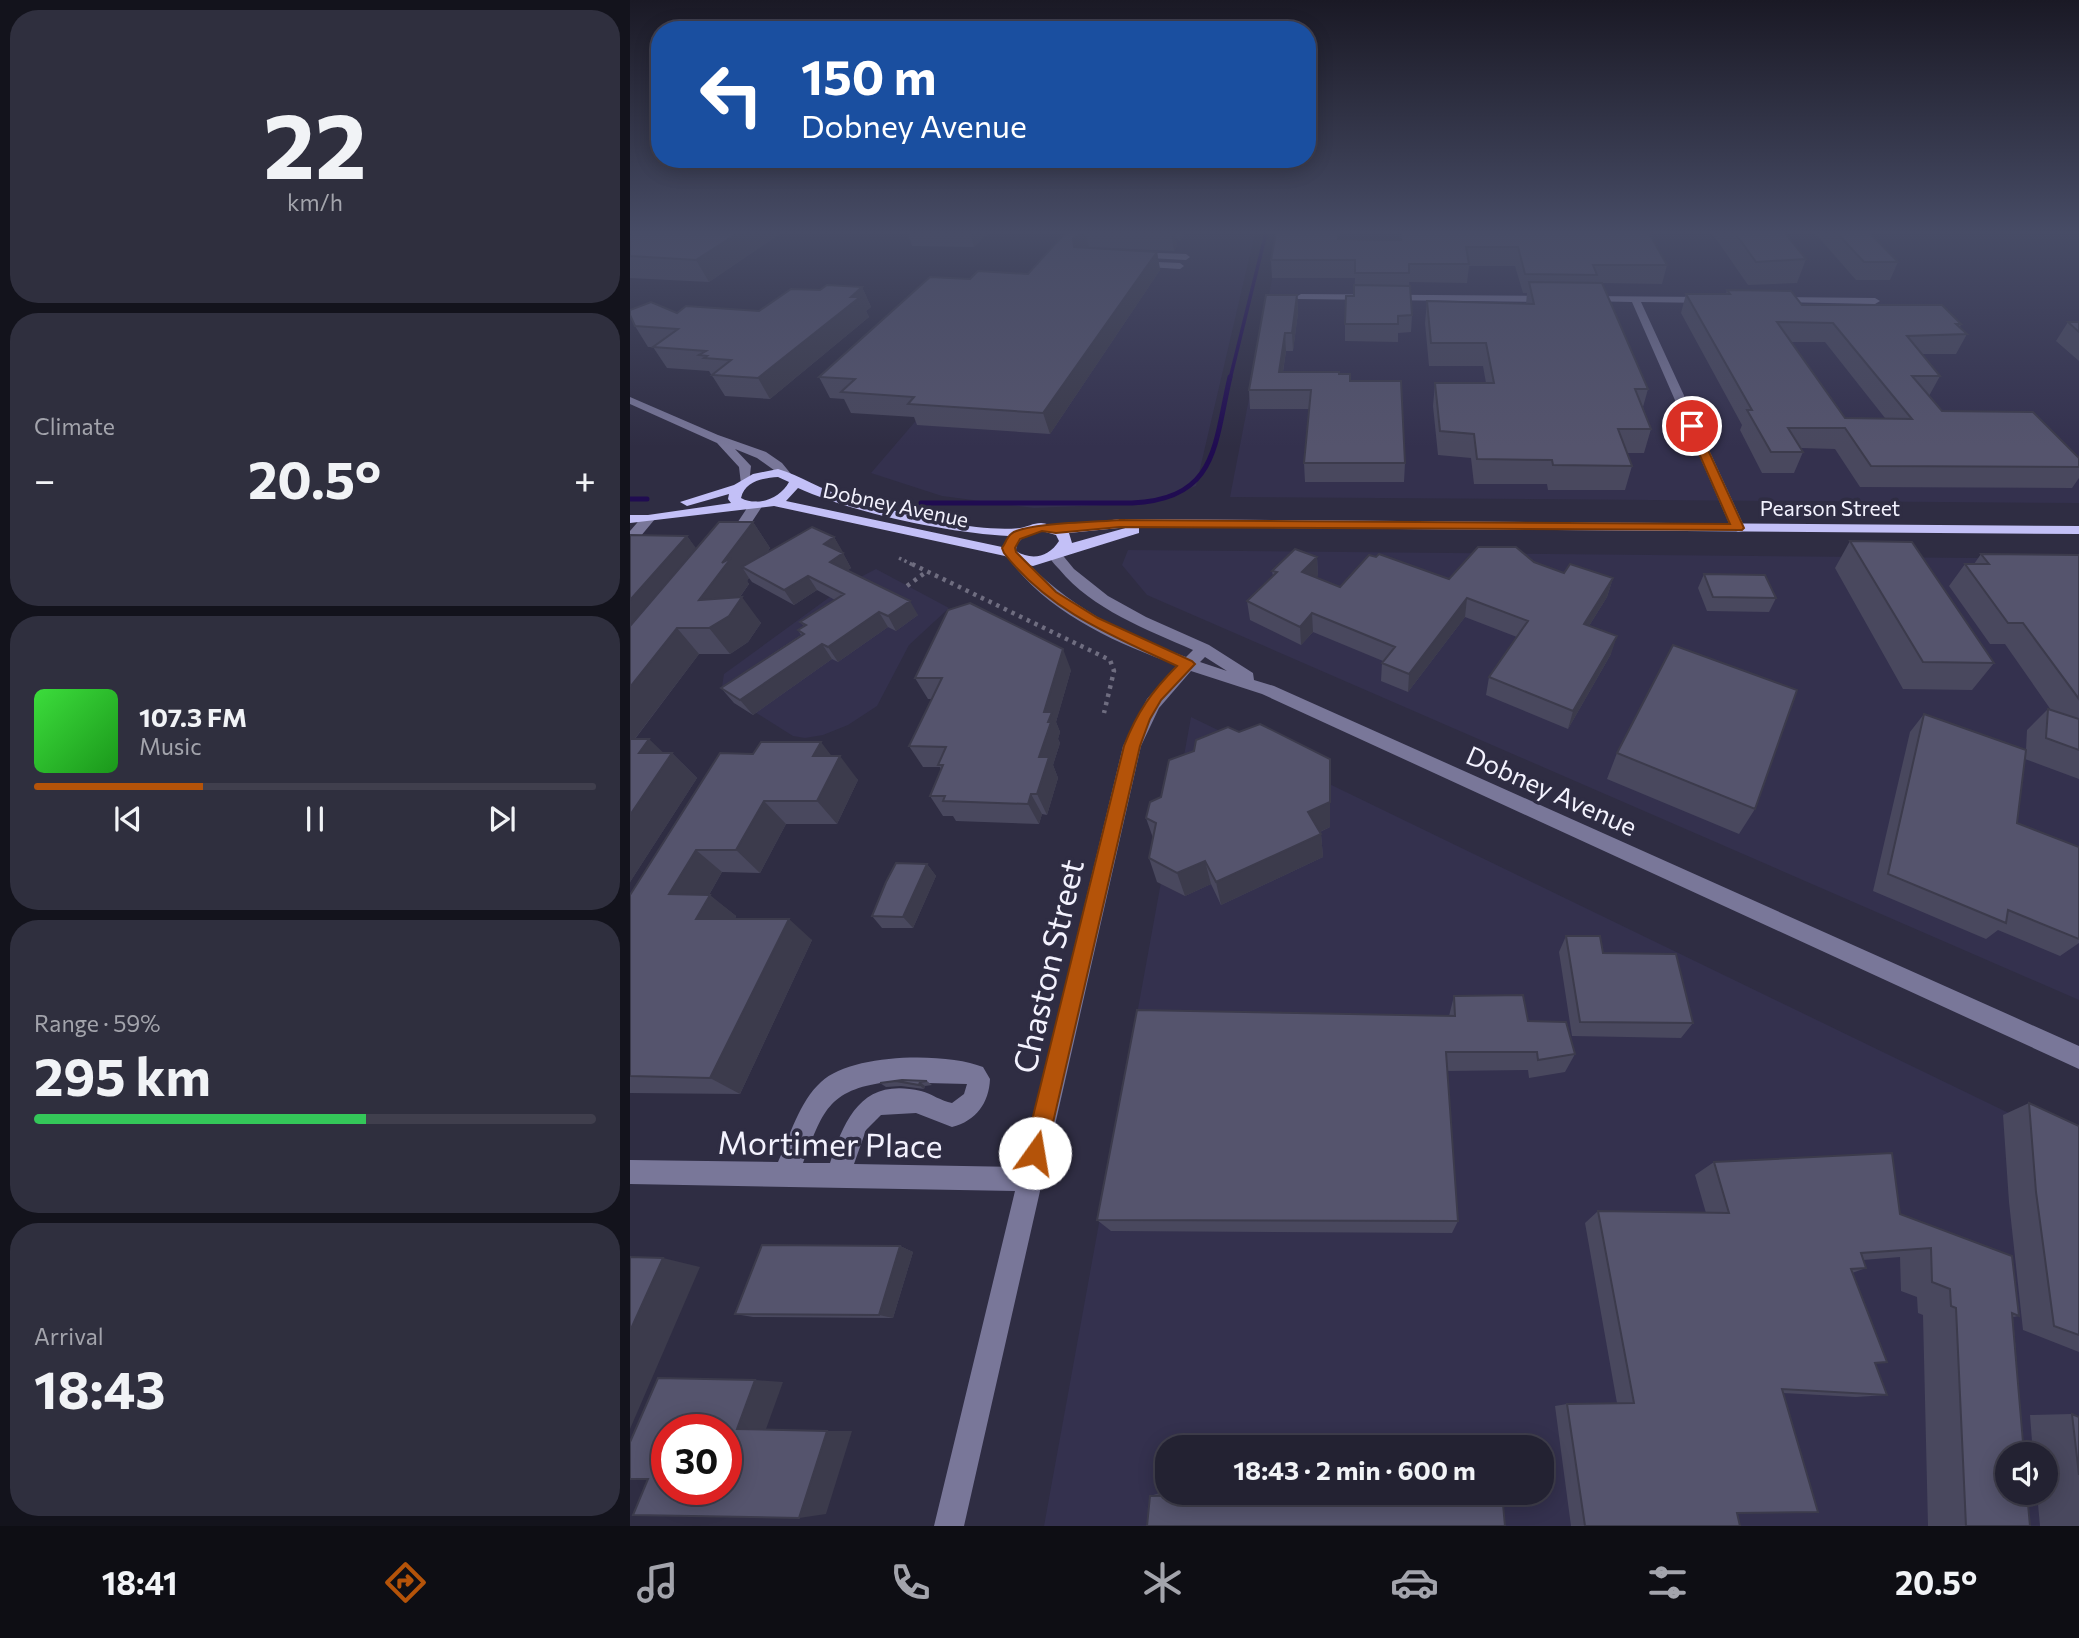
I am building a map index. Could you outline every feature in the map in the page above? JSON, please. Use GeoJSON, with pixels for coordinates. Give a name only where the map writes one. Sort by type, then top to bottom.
{"type":"FeatureCollection","features":[{"type":"Feature","properties":{"kind":"main road"},"geometry":{"type":"LineString","coordinates":[[761,475],[790,478],[786,495],[772,502],[648,519],[630,518],[741,485],[761,475]]}},
{"type":"Feature","properties":{"kind":"main road","name":"Dobney Avenue"},"geometry":{"type":"LineString","coordinates":[[790,478],[818,494],[972,530],[1023,532],[1042,527],[1056,530]]}},
{"type":"Feature","properties":{"kind":"main road"},"geometry":{"type":"LineString","coordinates":[[741,485],[734,499],[750,505]]}},
{"type":"Feature","properties":{"kind":"main road","name":"Dobney Avenue"},"geometry":{"type":"LineString","coordinates":[[772,502],[843,515],[1012,555]]}},
{"type":"Feature","properties":{"kind":"main road","name":"Pearson Street"},"geometry":{"type":"LineString","coordinates":[[1056,530],[1120,523],[1161,523],[2079,530]]}},
{"type":"Feature","properties":{"kind":"main road","name":"Pearson Street"},"geometry":{"type":"LineString","coordinates":[[1012,555],[1038,561],[1161,523]]}},
{"type":"Feature","properties":{"kind":"main road"},"geometry":{"type":"LineString","coordinates":[[1056,530],[1062,533],[1066,541],[1058,553]]}},
{"type":"Feature","properties":{"kind":"main road"},"geometry":{"type":"LineString","coordinates":[[1012,555],[1010,542],[1023,532]]}},
{"type":"Feature","properties":{"kind":"street"},"geometry":{"type":"LineString","coordinates":[[1637,304],[1738,528]]}},
{"type":"Feature","properties":{"kind":"street","name":"Dobney Avenue"},"geometry":{"type":"LineString","coordinates":[[630,400],[718,439],[769,457],[790,478]]}},
{"type":"Feature","properties":{"kind":"street","name":"Dobney Avenue"},"geometry":{"type":"LineString","coordinates":[[718,439],[746,466],[741,485]]}},
{"type":"Feature","properties":{"kind":"street"},"geometry":{"type":"LineString","coordinates":[[725,546],[750,505]]}},
{"type":"Feature","properties":{"kind":"street"},"geometry":{"type":"LineString","coordinates":[[630,540],[648,519]]}},
{"type":"Feature","properties":{"kind":"street"},"geometry":{"type":"LineString","coordinates":[[1058,553],[1064,569],[1093,594],[1196,657],[1268,690]]}},
{"type":"Feature","properties":{"kind":"street","name":"Dobney Avenue"},"geometry":{"type":"LineString","coordinates":[[1012,555],[1038,584],[1093,621],[1196,657],[2079,1058]]}},
{"type":"Feature","properties":{"kind":"street","name":"Chaston Street"},"geometry":{"type":"LineString","coordinates":[[949,1526],[1132,746],[1142,718],[1156,696],[1196,657]]}},
{"type":"Feature","properties":{"kind":"street"},"geometry":{"type":"LineString","coordinates":[[785,1175],[818,1101],[841,1080],[865,1072],[967,1073],[979,1079],[978,1093],[972,1102],[956,1114],[949,1115],[919,1102],[884,1102],[872,1106],[857,1124],[838,1176]]}},
{"type":"Feature","properties":{"kind":"street","name":"Mortimer Place"},"geometry":{"type":"LineString","coordinates":[[630,1172],[1029,1180]]}},
{"type":"Feature","properties":{"kind":"path"},"geometry":{"type":"LineString","coordinates":[[899,558],[1110,660],[1114,671],[1104,713]]}},
{"type":"Feature","properties":{"kind":"path"},"geometry":{"type":"LineString","coordinates":[[907,586],[926,572]]}},
{"type":"Feature","properties":{"kind":"shaded area"},"geometry":{"type":"Polygon","coordinates":[[[1016,304],[1238,304],[1196,486],[1151,503],[1034,508],[942,496],[871,473],[1016,304]]]}},
{"type":"Feature","properties":{"kind":"shaded area"},"geometry":{"type":"Polygon","coordinates":[[[1267,304],[2079,304],[2079,503],[1230,497],[1267,304]]]}},
{"type":"Feature","properties":{"kind":"shaded area"},"geometry":{"type":"Polygon","coordinates":[[[1128,550],[2079,559],[2079,1000],[1147,595],[1122,565],[1128,550]]]}},
{"type":"Feature","properties":{"kind":"shaded area"},"geometry":{"type":"Polygon","coordinates":[[[876,569],[949,608],[909,645],[877,706],[848,725],[823,735],[805,738],[793,736],[726,694],[722,687],[724,674],[849,583],[876,569]]]}},
{"type":"Feature","properties":{"kind":"shaded area"},"geometry":{"type":"Polygon","coordinates":[[[1191,717],[2079,1147],[2079,1526],[1044,1526],[1191,717]]]}},
{"type":"Feature","properties":{"kind":"building"},"geometry":{"type":"Polygon","coordinates":[[[645,304],[656,304],[677,313],[686,306],[759,311],[769,304],[851,304],[758,378],[712,375],[731,360],[704,358],[707,356],[699,355],[706,351],[653,347],[678,329],[635,326],[630,315],[630,310],[645,304]]]}},
{"type":"Feature","properties":{"kind":"building"},"geometry":{"type":"Polygon","coordinates":[[[900,304],[1120,304],[1043,413],[908,404],[914,397],[841,392],[855,379],[819,377],[900,304]]]}},
{"type":"Feature","properties":{"kind":"building"},"geometry":{"type":"Polygon","coordinates":[[[1264,304],[1296,304],[1292,333],[1285,333],[1279,372],[1339,372],[1350,374],[1350,381],[1401,381],[1405,463],[1304,463],[1311,390],[1249,390],[1264,304]]]}},
{"type":"Feature","properties":{"kind":"building"},"geometry":{"type":"Polygon","coordinates":[[[1346,304],[1411,304],[1412,315],[1398,316],[1398,324],[1345,324],[1346,304]]]}},
{"type":"Feature","properties":{"kind":"building"},"geometry":{"type":"Polygon","coordinates":[[[1427,304],[1611,304],[1648,389],[1635,389],[1651,429],[1618,429],[1632,466],[1553,465],[1552,460],[1477,459],[1474,434],[1440,431],[1435,383],[1494,383],[1486,343],[1431,343],[1427,304]]]}},
{"type":"Feature","properties":{"kind":"building"},"geometry":{"type":"Polygon","coordinates":[[[1692,304],[1942,305],[1967,334],[1907,336],[1940,376],[1912,376],[1942,411],[2033,412],[2079,458],[2079,467],[1871,466],[1845,428],[1788,428],[1803,452],[1771,452],[1747,410],[1752,410],[1692,304]],[[1777,322],[1845,418],[1912,419],[1833,323],[1777,322]]]}},
{"type":"Feature","properties":{"kind":"building"},"geometry":{"type":"Polygon","coordinates":[[[2068,322],[2079,322],[2079,332],[2068,322]]]}},
{"type":"Feature","properties":{"kind":"building"},"geometry":{"type":"Polygon","coordinates":[[[719,522],[753,522],[722,563],[731,558],[699,600],[742,597],[729,616],[709,628],[677,628],[630,687],[630,626],[719,522]]]}},
{"type":"Feature","properties":{"kind":"building"},"geometry":{"type":"Polygon","coordinates":[[[812,527],[834,537],[824,544],[843,553],[830,562],[910,601],[888,616],[879,612],[828,647],[822,644],[740,700],[721,688],[804,634],[798,630],[806,625],[800,622],[844,594],[808,576],[784,590],[742,567],[812,527]]]}},
{"type":"Feature","properties":{"kind":"building"},"geometry":{"type":"Polygon","coordinates":[[[630,535],[687,536],[630,600],[630,535]]]}},
{"type":"Feature","properties":{"kind":"building"},"geometry":{"type":"Polygon","coordinates":[[[1850,541],[1912,542],[1994,663],[1923,662],[1850,541]]]}},
{"type":"Feature","properties":{"kind":"building"},"geometry":{"type":"Polygon","coordinates":[[[1478,547],[1516,547],[1534,562],[1564,573],[1570,564],[1613,578],[1584,624],[1617,636],[1573,711],[1489,677],[1528,621],[1467,598],[1409,674],[1382,663],[1395,647],[1312,613],[1300,627],[1247,601],[1277,572],[1272,571],[1295,549],[1317,557],[1302,572],[1340,587],[1369,555],[1376,557],[1379,554],[1449,579],[1478,547]]]}},
{"type":"Feature","properties":{"kind":"building"},"geometry":{"type":"Polygon","coordinates":[[[1981,554],[2079,555],[2079,699],[2023,623],[2008,623],[1965,564],[1989,564],[1981,554]]]}},
{"type":"Feature","properties":{"kind":"building"},"geometry":{"type":"Polygon","coordinates":[[[1704,574],[1765,575],[1776,598],[1713,597],[1704,574]]]}},
{"type":"Feature","properties":{"kind":"building"},"geometry":{"type":"Polygon","coordinates":[[[970,603],[1063,649],[1044,712],[1052,712],[1048,722],[1051,722],[1039,757],[1049,757],[1037,794],[1031,794],[1028,804],[943,801],[945,796],[930,796],[943,765],[938,765],[946,747],[909,746],[942,678],[915,678],[948,610],[970,603]]]}},
{"type":"Feature","properties":{"kind":"building"},"geometry":{"type":"Polygon","coordinates":[[[1673,645],[1797,690],[1755,809],[1617,753],[1673,645]]]}},
{"type":"Feature","properties":{"kind":"building"},"geometry":{"type":"Polygon","coordinates":[[[2048,709],[2079,719],[2079,750],[2046,738],[2048,709]]]}},
{"type":"Feature","properties":{"kind":"building"},"geometry":{"type":"Polygon","coordinates":[[[1924,714],[2026,750],[2017,823],[2079,847],[2079,939],[2008,910],[2006,923],[1888,874],[1924,714]]]}},
{"type":"Feature","properties":{"kind":"building"},"geometry":{"type":"Polygon","coordinates":[[[1260,724],[1330,759],[1330,802],[1308,812],[1321,834],[1216,882],[1205,861],[1177,873],[1149,858],[1156,823],[1146,818],[1150,802],[1161,797],[1169,760],[1194,751],[1196,740],[1228,727],[1239,732],[1260,724]]]}},
{"type":"Feature","properties":{"kind":"building"},"geometry":{"type":"Polygon","coordinates":[[[630,739],[649,739],[639,753],[672,753],[630,815],[630,739]]]}},
{"type":"Feature","properties":{"kind":"building"},"geometry":{"type":"Polygon","coordinates":[[[761,742],[821,742],[813,756],[840,756],[817,801],[764,801],[736,850],[696,850],[669,894],[710,895],[696,919],[789,919],[710,1078],[630,1076],[630,895],[720,753],[753,754],[761,742]]]}},
{"type":"Feature","properties":{"kind":"building"},"geometry":{"type":"Polygon","coordinates":[[[896,863],[927,864],[903,917],[872,916],[886,882],[896,863]]]}},
{"type":"Feature","properties":{"kind":"building"},"geometry":{"type":"Polygon","coordinates":[[[1566,936],[1600,936],[1603,953],[1676,954],[1693,1023],[1580,1022],[1566,936]]]}},
{"type":"Feature","properties":{"kind":"building"},"geometry":{"type":"Polygon","coordinates":[[[1523,995],[1528,1021],[1566,1022],[1575,1054],[1538,1060],[1537,1052],[1446,1052],[1458,1221],[1097,1220],[1137,1010],[1455,1016],[1454,996],[1523,995]]]}},
{"type":"Feature","properties":{"kind":"building"},"geometry":{"type":"Polygon","coordinates":[[[902,1080],[927,1081],[920,1082],[919,1085],[896,1081],[880,1083],[902,1080]]]}},
{"type":"Feature","properties":{"kind":"building"},"geometry":{"type":"Polygon","coordinates":[[[2029,1103],[2079,1126],[2079,1335],[2054,1326],[2036,1192],[2029,1103]]]}},
{"type":"Feature","properties":{"kind":"building"},"geometry":{"type":"Polygon","coordinates":[[[1892,1153],[1900,1214],[2012,1256],[2019,1316],[2012,1313],[2023,1442],[1995,1442],[1995,1505],[2028,1505],[2030,1526],[1966,1526],[1956,1308],[1951,1306],[1950,1289],[1932,1282],[1931,1248],[1861,1253],[1866,1268],[1851,1269],[1887,1362],[1875,1363],[1887,1395],[1782,1389],[1818,1512],[1737,1513],[1740,1526],[1585,1526],[1567,1404],[1634,1403],[1598,1211],[1729,1213],[1714,1162],[1892,1153]]]}},
{"type":"Feature","properties":{"kind":"building"},"geometry":{"type":"Polygon","coordinates":[[[762,1245],[900,1246],[879,1315],[735,1314],[762,1245]]]}},
{"type":"Feature","properties":{"kind":"building"},"geometry":{"type":"Polygon","coordinates":[[[630,1257],[663,1258],[630,1331],[630,1257]]]}},
{"type":"Feature","properties":{"kind":"building"},"geometry":{"type":"Polygon","coordinates":[[[658,1378],[755,1380],[742,1415],[651,1414],[651,1505],[742,1505],[742,1429],[827,1431],[799,1518],[633,1515],[648,1479],[630,1479],[630,1442],[658,1378]]]}},
{"type":"Feature","properties":{"kind":"building"},"geometry":{"type":"Polygon","coordinates":[[[2072,1414],[2079,1417],[2079,1475],[2072,1414]]]}},
{"type":"Feature","properties":{"kind":"building"},"geometry":{"type":"Polygon","coordinates":[[[1150,1496],[1155,1496],[1155,1505],[1503,1505],[1505,1526],[1147,1526],[1150,1496]]]}},
{"type":"Feature","properties":{"kind":"waterway"},"geometry":{"type":"LineString","coordinates":[[1230,379],[1248,304]]}},
{"type":"Feature","properties":{"kind":"waterway"},"geometry":{"type":"LineString","coordinates":[[921,503],[1132,503],[1160,499],[1181,491],[1197,479],[1215,446],[1230,377]]}},
{"type":"Feature","properties":{"kind":"waterway"},"geometry":{"type":"LineString","coordinates":[[630,499],[647,499]]}},
{"type":"Feature","properties":{"kind":"route"},"geometry":{"type":"LineString","coordinates":[[1035,1153],[1132,746],[1142,718],[1156,696],[1187,664],[1093,621],[1051,595],[1010,553],[1010,542],[1034,528],[1056,530],[1120,523],[1738,528],[1692,426]]}}]}
